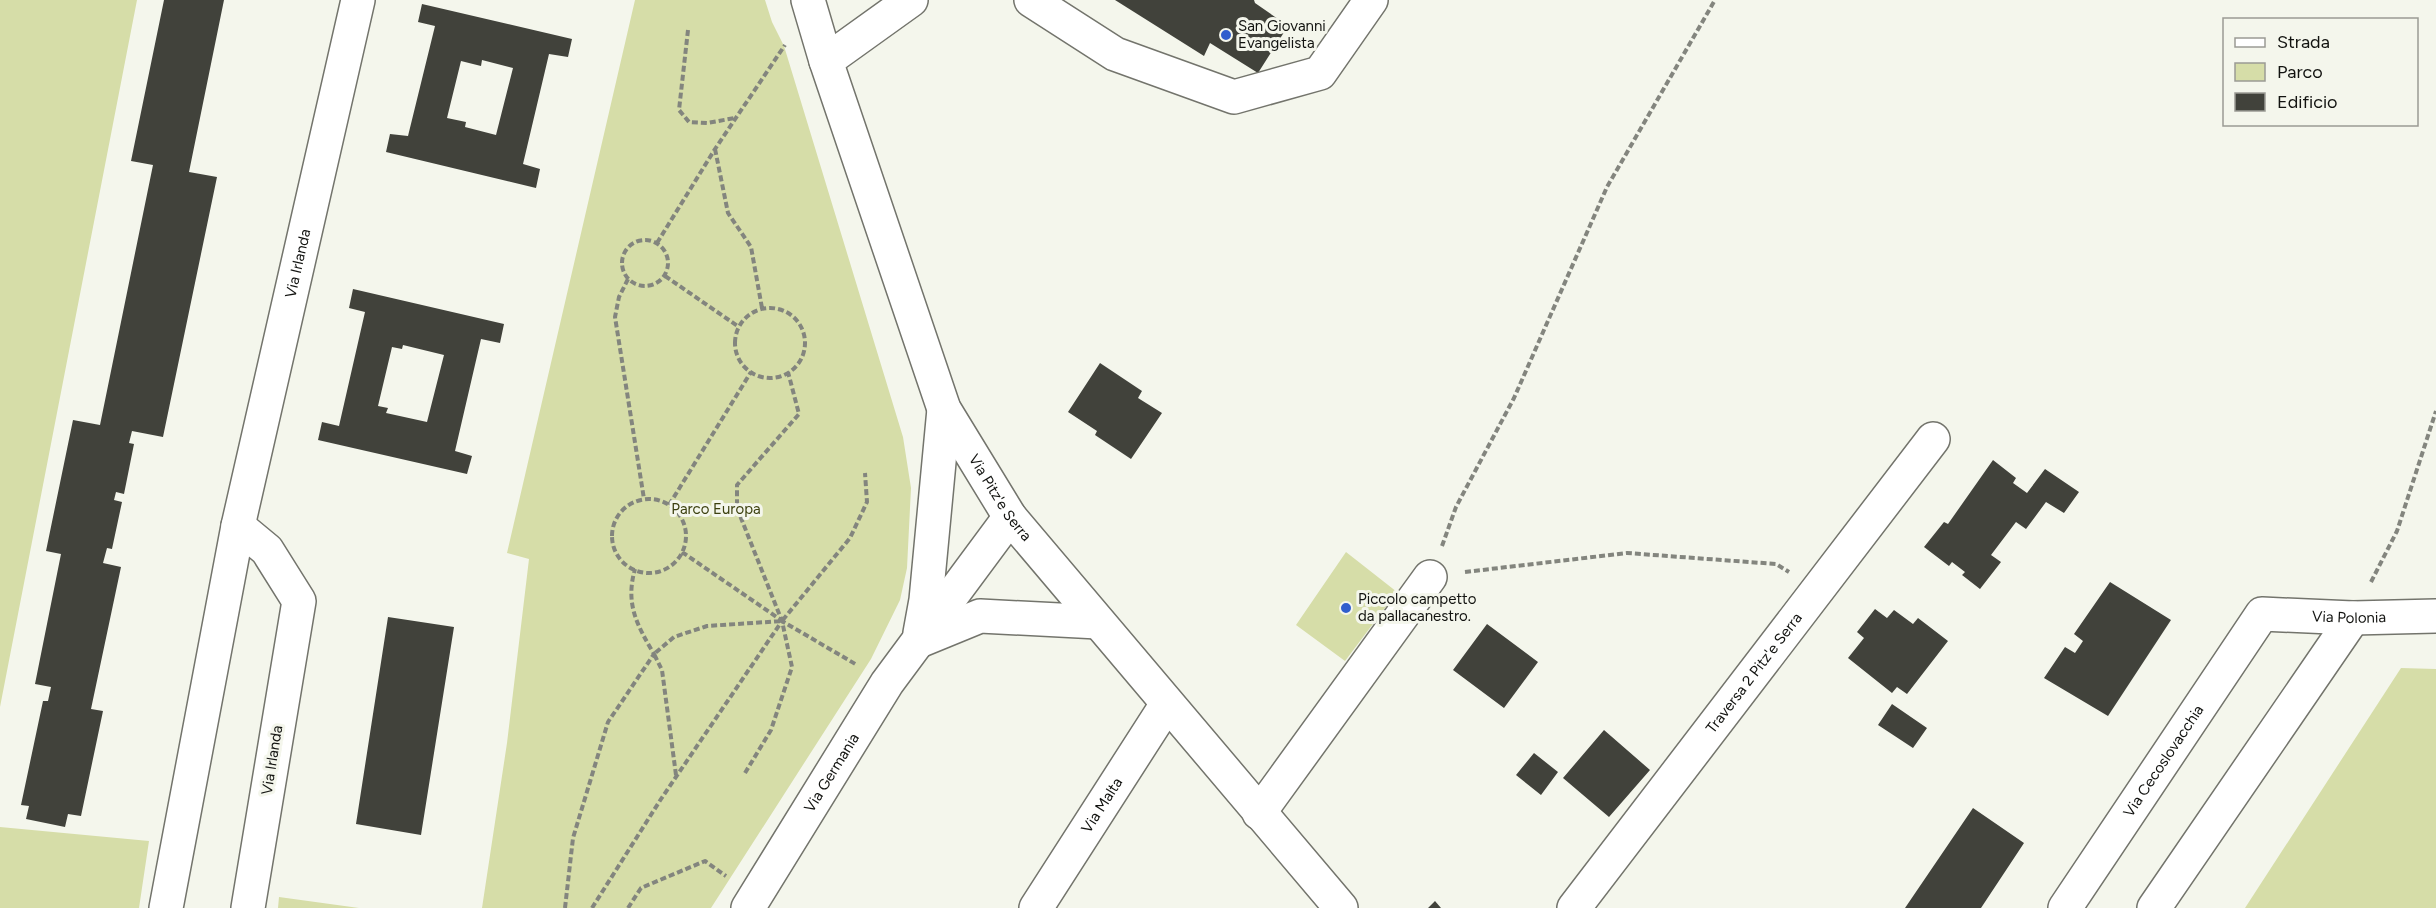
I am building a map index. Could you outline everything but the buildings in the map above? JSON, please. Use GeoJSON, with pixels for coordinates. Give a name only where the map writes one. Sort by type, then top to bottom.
{"type":"FeatureCollection","features":[{"type":"Feature","properties":{"kind":"street","name":"Via Irlanda"},"geometry":{"type":"LineString","coordinates":[[166,908],[238,526],[358,0]]}},
{"type":"Feature","properties":{"kind":"street","name":"Via Pitz'e Serra"},"geometry":{"type":"LineString","coordinates":[[808,0],[824,55],[944,409],[1010,517],[1341,908]]}},
{"type":"Feature","properties":{"kind":"street"},"geometry":{"type":"LineString","coordinates":[[824,55],[911,0]]}},
{"type":"Feature","properties":{"kind":"street"},"geometry":{"type":"LineString","coordinates":[[1031,0],[1115,54],[1234,97],[1320,73],[1371,0]]}},
{"type":"Feature","properties":{"kind":"street","name":"Via Germania"},"geometry":{"type":"LineString","coordinates":[[918,641],[926,600],[944,409]]}},
{"type":"Feature","properties":{"kind":"street","name":"Traversa 2 Pitz'e Serra"},"geometry":{"type":"LineString","coordinates":[[1574,908],[1934,439]]}},
{"type":"Feature","properties":{"kind":"street","name":"Via Germania"},"geometry":{"type":"LineString","coordinates":[[748,908],[887,683],[1010,517]]}},
{"type":"Feature","properties":{"kind":"street","name":"Via Irlanda"},"geometry":{"type":"LineString","coordinates":[[238,526],[267,550],[299,601],[248,908]]}},
{"type":"Feature","properties":{"kind":"street"},"geometry":{"type":"LineString","coordinates":[[1259,813],[1430,577]]}},
{"type":"Feature","properties":{"kind":"street","name":"Via Polonia"},"geometry":{"type":"LineString","coordinates":[[2262,614],[2353,618],[2436,616]]}},
{"type":"Feature","properties":{"kind":"street","name":"Via Cecoslovacchia"},"geometry":{"type":"LineString","coordinates":[[2065,908],[2262,614]]}},
{"type":"Feature","properties":{"kind":"street"},"geometry":{"type":"LineString","coordinates":[[918,641],[980,616],[1098,622]]}},
{"type":"Feature","properties":{"kind":"street"},"geometry":{"type":"LineString","coordinates":[[2154,908],[2353,618]]}},
{"type":"Feature","properties":{"kind":"street","name":"Via Malta"},"geometry":{"type":"LineString","coordinates":[[1036,908],[1167,704]]}},
{"type":"Feature","properties":{"kind":"path"},"geometry":{"type":"LineString","coordinates":[[1715,0],[1607,187],[1514,398],[1456,507],[1430,577],[1627,553],[1776,564],[1819,588]]}},
{"type":"Feature","properties":{"kind":"path"},"geometry":{"type":"LineString","coordinates":[[688,30],[679,110],[689,122],[707,123],[736,118]]}},
{"type":"Feature","properties":{"kind":"path"},"geometry":{"type":"LineString","coordinates":[[657,243],[715,149],[784,46],[793,39],[798,59],[824,55]]}},
{"type":"Feature","properties":{"kind":"path"},"geometry":{"type":"LineString","coordinates":[[715,149],[728,213],[751,247],[762,308]]}},
{"type":"Feature","properties":{"kind":"path"},"geometry":{"type":"LineString","coordinates":[[641,240],[657,243],[667,255],[668,270],[664,276],[653,286],[638,286],[628,279],[622,270],[623,254],[628,247],[641,240]]}},
{"type":"Feature","properties":{"kind":"path"},"geometry":{"type":"LineString","coordinates":[[664,276],[739,327]]}},
{"type":"Feature","properties":{"kind":"path"},"geometry":{"type":"LineString","coordinates":[[628,279],[619,297],[615,317],[644,499]]}},
{"type":"Feature","properties":{"kind":"path"},"geometry":{"type":"LineString","coordinates":[[762,308],[774,308],[785,312],[801,328],[804,338],[804,350],[800,360],[788,372],[773,377],[752,372],[743,365],[737,354],[735,343],[739,327],[751,313],[762,308]]}},
{"type":"Feature","properties":{"kind":"path"},"geometry":{"type":"LineString","coordinates":[[669,505],[752,372]]}},
{"type":"Feature","properties":{"kind":"path"},"geometry":{"type":"LineString","coordinates":[[745,773],[771,730],[792,667],[782,621],[737,508],[737,485],[799,414],[788,372]]}},
{"type":"Feature","properties":{"kind":"path"},"geometry":{"type":"LineString","coordinates":[[2353,618],[2397,531],[2436,411]]}},
{"type":"Feature","properties":{"kind":"path"},"geometry":{"type":"LineString","coordinates":[[592,908],[676,776],[782,621],[850,538],[867,502],[865,473]]}},
{"type":"Feature","properties":{"kind":"path"},"geometry":{"type":"LineString","coordinates":[[644,499],[669,505],[681,519],[685,530],[682,552],[675,562],[665,569],[654,572],[635,569],[622,561],[615,550],[612,538],[613,526],[618,515],[627,506],[644,499]]}},
{"type":"Feature","properties":{"kind":"path"},"geometry":{"type":"LineString","coordinates":[[682,552],[782,621],[887,683]]}},
{"type":"Feature","properties":{"kind":"path"},"geometry":{"type":"LineString","coordinates":[[635,569],[631,584],[634,618],[662,669],[676,776]]}},
{"type":"Feature","properties":{"kind":"path"},"geometry":{"type":"LineString","coordinates":[[565,908],[573,838],[608,722],[654,654],[674,637],[707,626],[782,621]]}},
{"type":"Feature","properties":{"kind":"path"},"geometry":{"type":"LineString","coordinates":[[628,908],[641,888],[705,861],[729,878]]}},
{"type":"Feature","properties":{"kind":"green space"},"geometry":{"type":"Polygon","coordinates":[[[0,0],[137,0],[0,707],[0,0]]]}},
{"type":"Feature","properties":{"kind":"green space","name":"Parco Europa"},"geometry":{"type":"Polygon","coordinates":[[[635,0],[765,0],[772,22],[784,46],[903,437],[911,488],[907,568],[900,600],[871,659],[711,908],[482,908],[507,743],[529,559],[507,553],[635,0]]]}},
{"type":"Feature","properties":{"kind":"green space","name":"Piccolo campetto da pallacanestro."},"geometry":{"type":"Polygon","coordinates":[[[1346,552],[1397,592],[1345,661],[1296,625],[1346,552]]]}},
{"type":"Feature","properties":{"kind":"green space"},"geometry":{"type":"Polygon","coordinates":[[[2401,668],[2436,669],[2436,908],[2245,908],[2401,668]]]}},
{"type":"Feature","properties":{"kind":"green space"},"geometry":{"type":"Polygon","coordinates":[[[0,827],[149,841],[139,908],[0,908],[0,827]]]}},
{"type":"Feature","properties":{"kind":"green space"},"geometry":{"type":"Polygon","coordinates":[[[279,897],[359,908],[278,908],[279,897]]]}},
{"type":"Feature","properties":{"kind":"place","name":"San Giovanni Evangelista"},"geometry":{"type":"Point","coordinates":[1226,35]}},
{"type":"Feature","properties":{"kind":"place","name":"Piccolo campetto da pallacanestro."},"geometry":{"type":"Point","coordinates":[1346,608]}}]}
